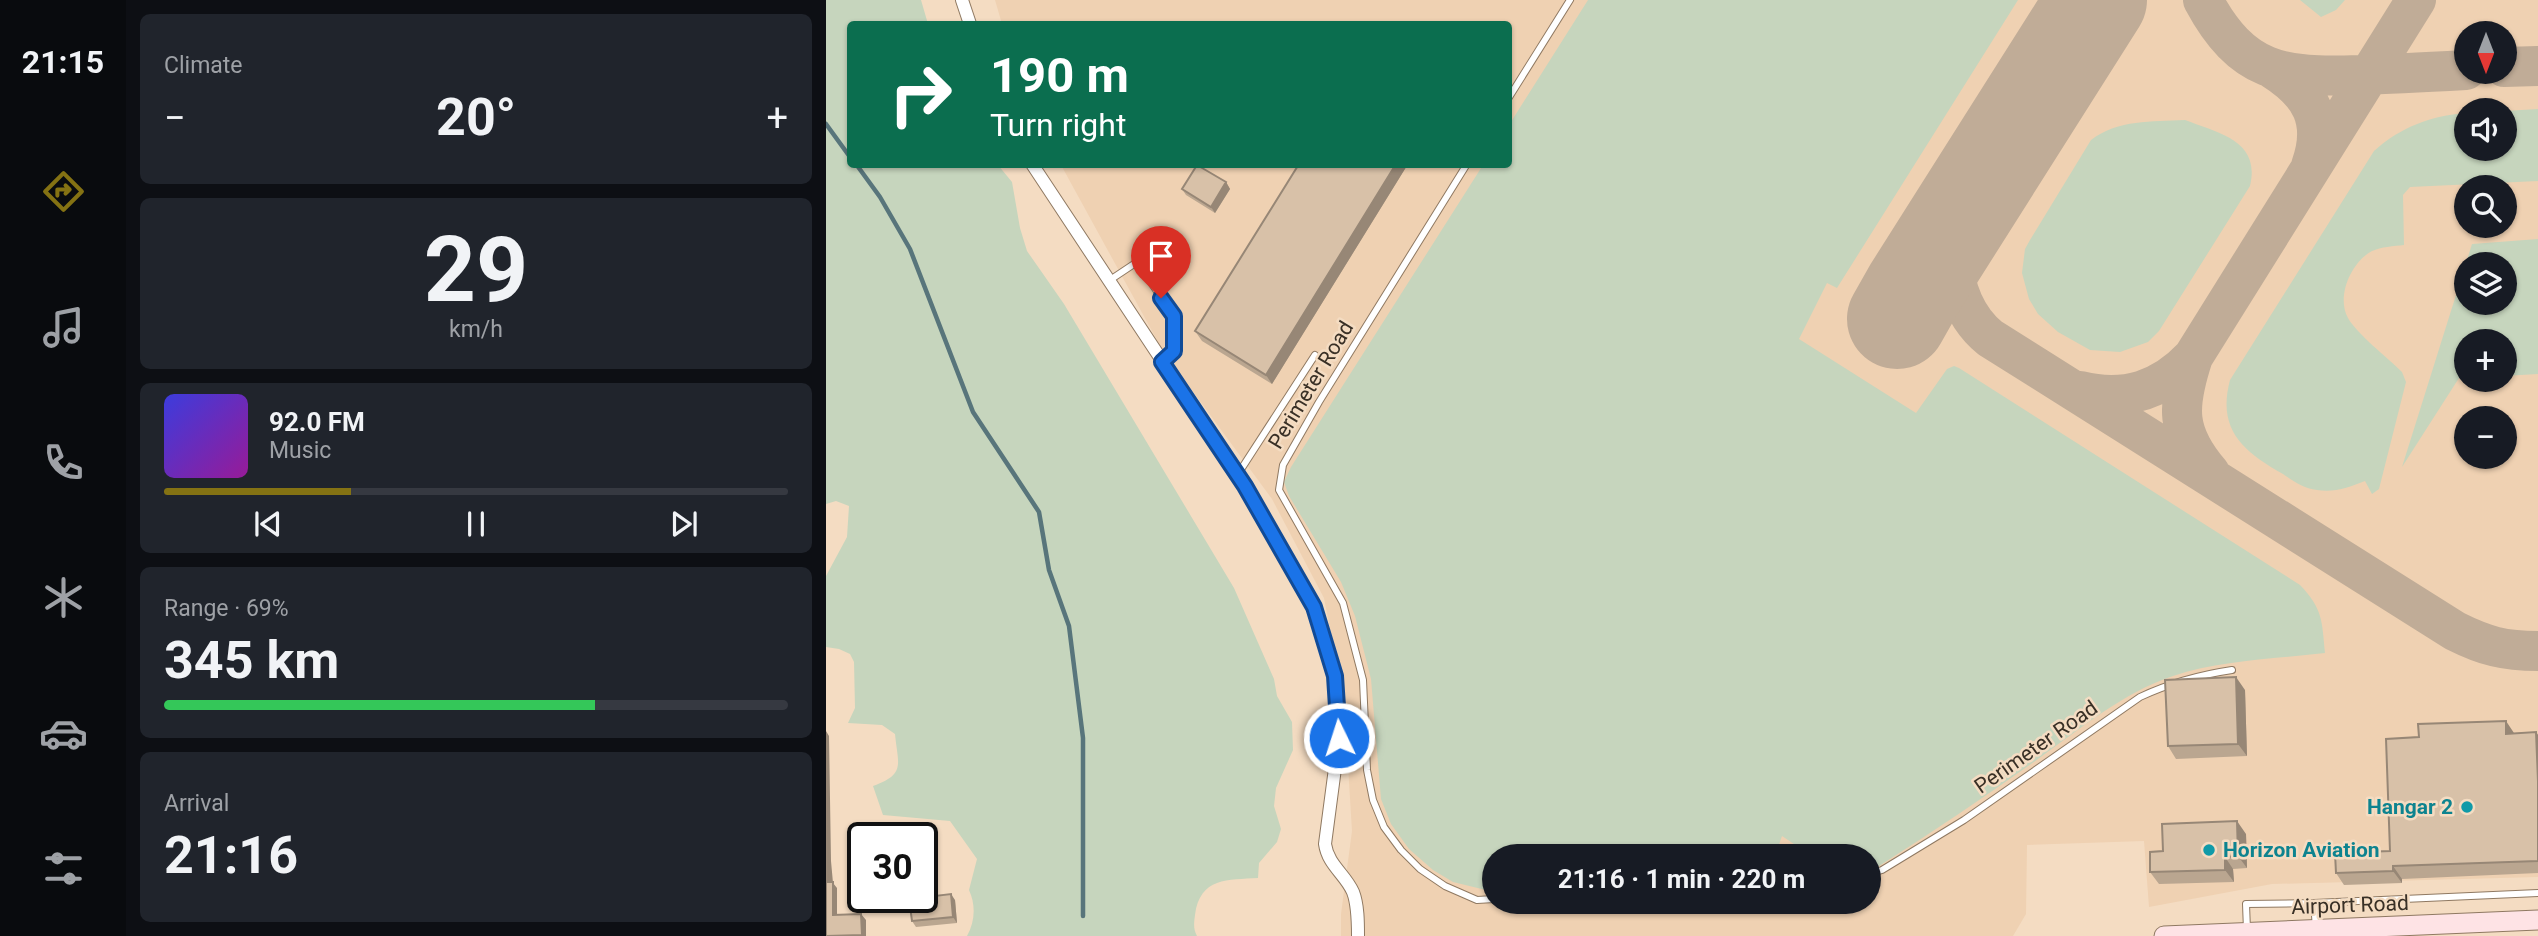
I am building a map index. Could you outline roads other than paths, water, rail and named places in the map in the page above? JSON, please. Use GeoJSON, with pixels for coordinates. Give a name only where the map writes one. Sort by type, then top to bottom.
{"type":"FeatureCollection","features":[{"type":"Feature","properties":{"kind":"main road","name":"Airport Road"},"geometry":{"type":"LineString","coordinates":[[2164,936],[2538,920]]}},
{"type":"Feature","properties":{"kind":"street"},"geometry":{"type":"LineString","coordinates":[[962,0],[969,21]]}},
{"type":"Feature","properties":{"kind":"street"},"geometry":{"type":"LineString","coordinates":[[1035,168],[1237,475],[1314,607],[1335,676],[1339,738],[1325,844],[1327,857],[1352,889],[1356,901],[1358,936]]}},
{"type":"Feature","properties":{"kind":"lane"},"geometry":{"type":"LineString","coordinates":[[1512,93],[1570,0]]}},
{"type":"Feature","properties":{"kind":"lane","name":"Perimeter Road"},"geometry":{"type":"LineString","coordinates":[[1465,168],[1283,465],[1279,490],[1343,603],[1363,680],[1367,770],[1373,800],[1384,827],[1420,869],[1445,886],[1482,900]]}},
{"type":"Feature","properties":{"kind":"lane"},"geometry":{"type":"LineString","coordinates":[[1108,281],[1137,262],[1174,316],[1174,351],[1162,362]]}},
{"type":"Feature","properties":{"kind":"lane"},"geometry":{"type":"LineString","coordinates":[[1237,475],[1314,355]]}},
{"type":"Feature","properties":{"kind":"lane","name":"Perimeter Road"},"geometry":{"type":"LineString","coordinates":[[1881,870],[1964,820],[2140,697],[2183,679],[2232,670]]}},
{"type":"Feature","properties":{"kind":"lane"},"geometry":{"type":"LineString","coordinates":[[2247,932],[2246,904],[2538,892]]}},
{"type":"Feature","properties":{"kind":"lane"},"geometry":{"type":"LineString","coordinates":[[2314,903],[2316,930]]}},
{"type":"Feature","properties":{"kind":"waterway"},"geometry":{"type":"LineString","coordinates":[[826,124],[847,153]]}},
{"type":"Feature","properties":{"kind":"waterway"},"geometry":{"type":"LineString","coordinates":[[859,168],[880,197],[910,249],[973,412],[1039,512],[1049,570],[1069,626],[1083,738],[1083,916]]}},
{"type":"Feature","properties":{"kind":"place","name":"Hangar 2"},"geometry":{"type":"Point","coordinates":[2467,807]}},
{"type":"Feature","properties":{"kind":"place","name":"Horizon Aviation"},"geometry":{"type":"Point","coordinates":[2209,850]}}]}
